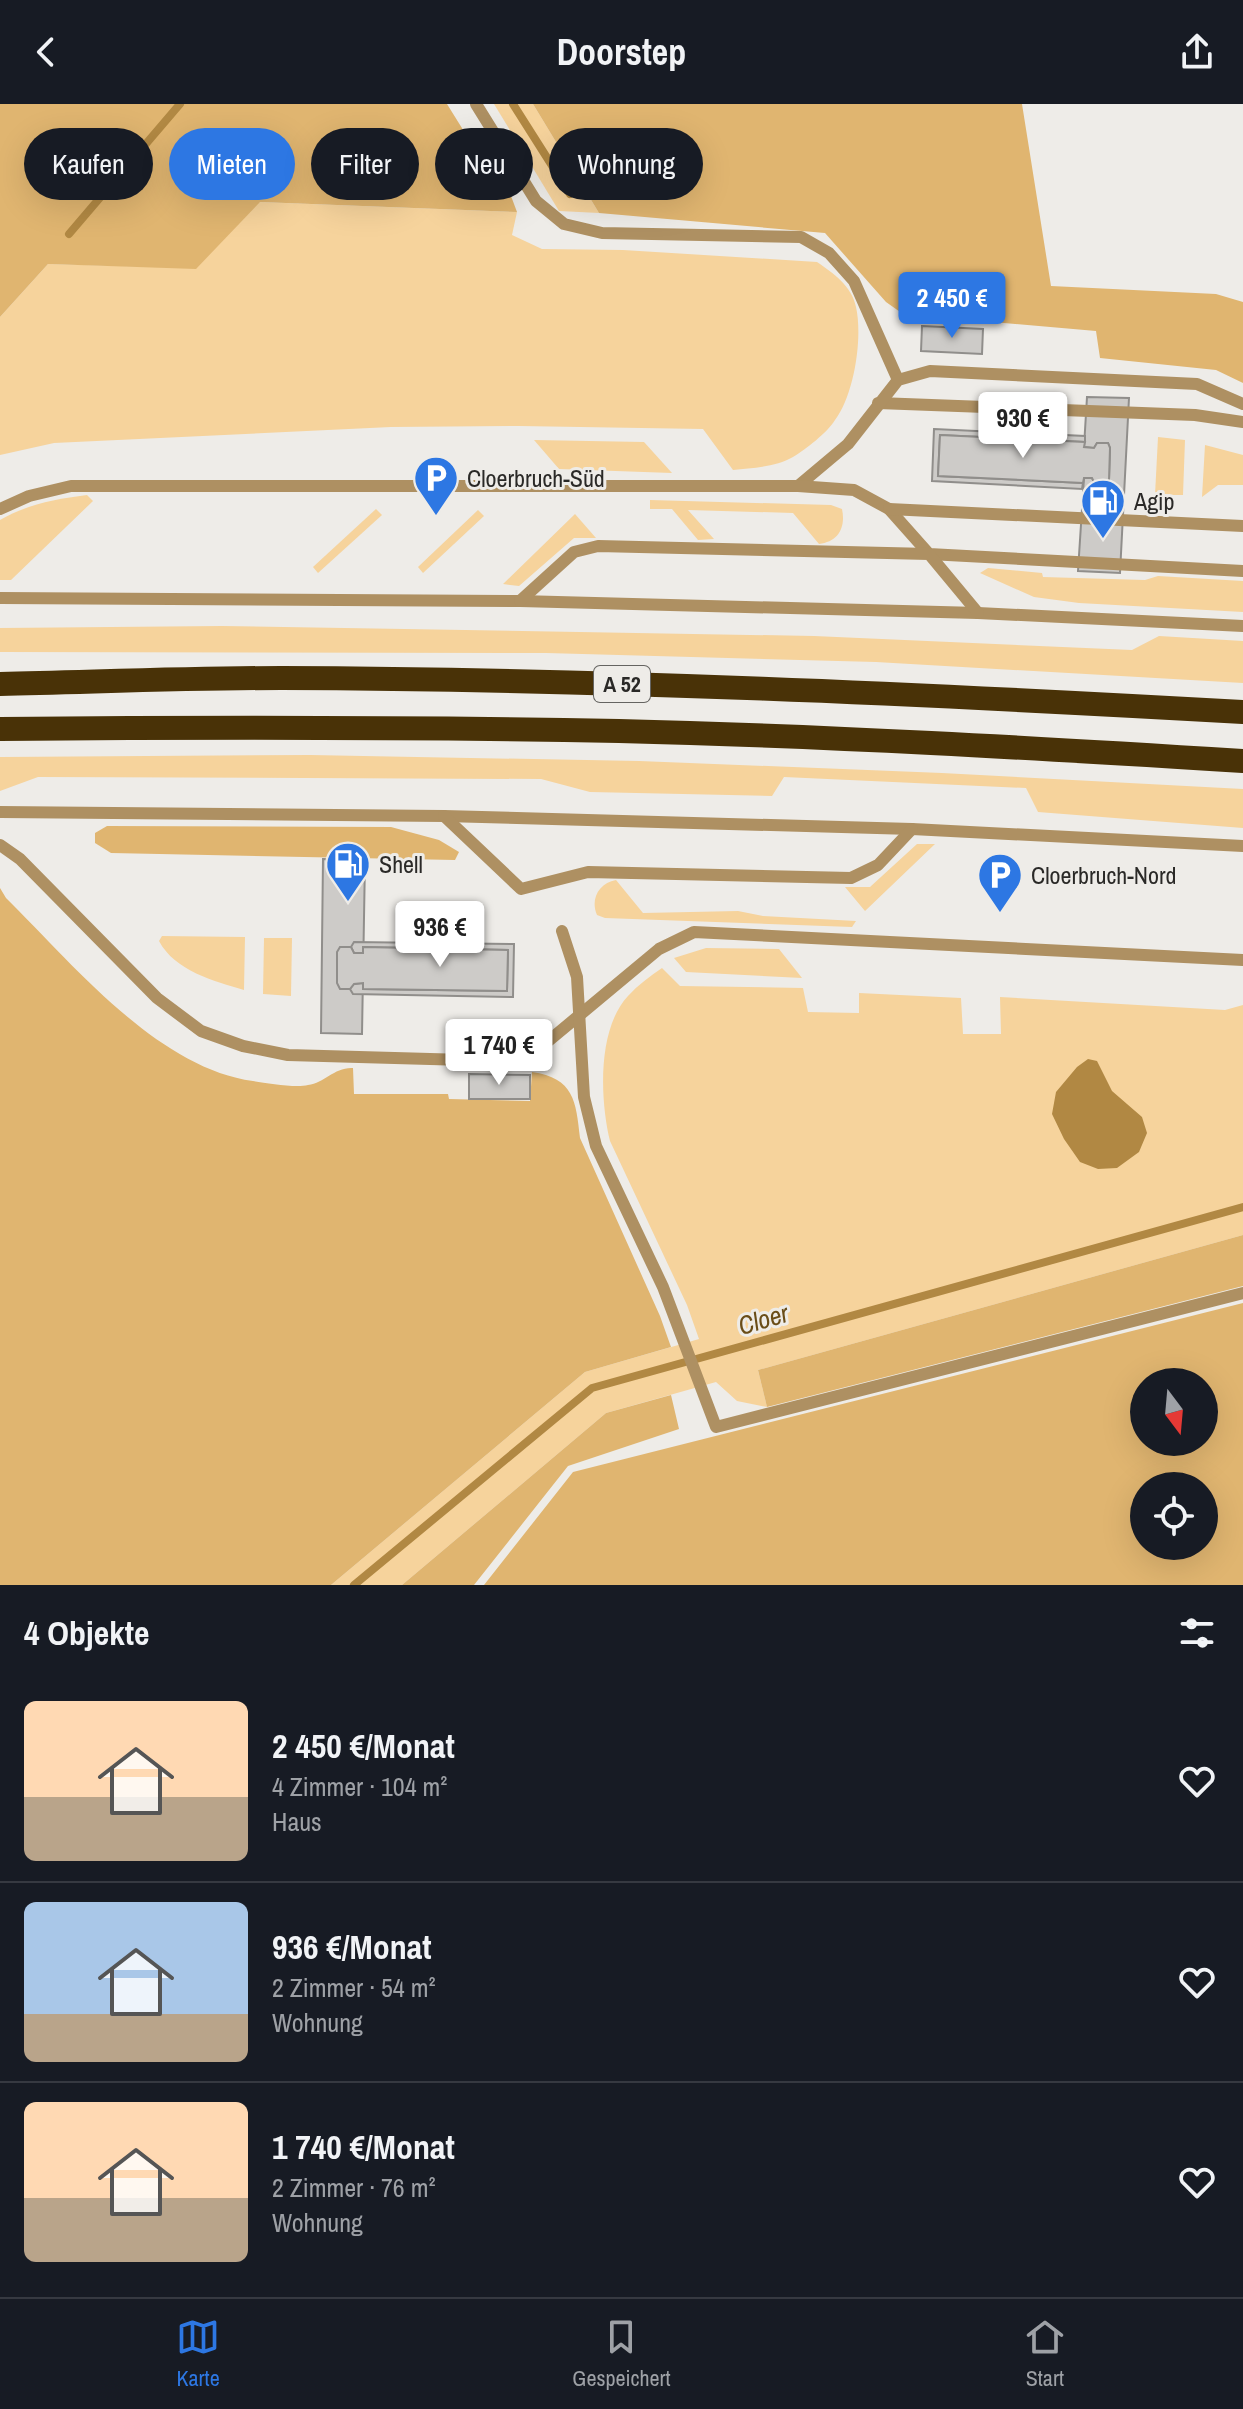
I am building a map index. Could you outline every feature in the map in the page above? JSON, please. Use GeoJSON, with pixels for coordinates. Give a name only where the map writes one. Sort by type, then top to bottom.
{"type":"FeatureCollection","features":[{"type":"Feature","properties":{"kind":"highway","name":"A 52"},"geometry":{"type":"LineString","coordinates":[[0,684],[280,678],[615,683],[960,696],[1243,712]]}},
{"type":"Feature","properties":{"kind":"highway","name":"A 52"},"geometry":{"type":"LineString","coordinates":[[0,729],[273,727],[620,731],[968,744],[1243,761]]}},
{"type":"Feature","properties":{"kind":"lane"},"geometry":{"type":"LineString","coordinates":[[476,104],[536,201],[564,224],[602,233],[801,237],[829,253],[854,281],[898,380]]}},
{"type":"Feature","properties":{"kind":"lane"},"geometry":{"type":"LineString","coordinates":[[798,486],[848,444],[898,380],[930,371],[1197,384],[1243,404]]}},
{"type":"Feature","properties":{"kind":"lane"},"geometry":{"type":"LineString","coordinates":[[878,403],[1195,415],[1243,422]]}},
{"type":"Feature","properties":{"kind":"lane"},"geometry":{"type":"LineString","coordinates":[[0,509],[29,496],[71,486],[798,486],[854,490],[889,509],[978,613]]}},
{"type":"Feature","properties":{"kind":"lane"},"geometry":{"type":"LineString","coordinates":[[889,509],[1243,526]]}},
{"type":"Feature","properties":{"kind":"lane"},"geometry":{"type":"LineString","coordinates":[[520,601],[574,552],[598,546],[929,554],[1243,571]]}},
{"type":"Feature","properties":{"kind":"lane"},"geometry":{"type":"LineString","coordinates":[[0,598],[520,601],[978,613],[1243,626]]}},
{"type":"Feature","properties":{"kind":"lane"},"geometry":{"type":"LineString","coordinates":[[0,812],[444,816],[912,829],[1243,846]]}},
{"type":"Feature","properties":{"kind":"lane"},"geometry":{"type":"LineString","coordinates":[[444,816],[521,889],[588,872],[851,878],[878,865],[912,829]]}},
{"type":"Feature","properties":{"kind":"lane"},"geometry":{"type":"LineString","coordinates":[[0,845],[20,859],[157,998],[201,1031],[243,1046],[288,1055],[501,1061],[534,1053],[659,949],[694,932],[1243,960]]}},
{"type":"Feature","properties":{"kind":"lane"},"geometry":{"type":"LineString","coordinates":[[562,931],[577,977],[584,1097],[596,1146],[663,1287],[716,1427],[1243,1293]]}},
{"type":"Feature","properties":{"kind":"shaded area"},"geometry":{"type":"Polygon","coordinates":[[[0,104],[447,104],[462,128],[435,128],[435,200],[512,200],[517,212],[260,202],[196,269],[48,264],[0,317],[0,104]]]}},
{"type":"Feature","properties":{"kind":"shaded area"},"geometry":{"type":"Polygon","coordinates":[[[494,104],[533,104],[549,130],[549,195],[533,168],[533,128],[509,128],[494,104]]]}},
{"type":"Feature","properties":{"kind":"shaded area"},"geometry":{"type":"Polygon","coordinates":[[[533,104],[1022,104],[1051,286],[1216,294],[1243,302],[1243,383],[1216,370],[1100,358],[1096,331],[903,314],[886,302],[825,233],[599,213],[591,200],[703,200],[703,128],[549,128],[549,130],[533,104]]]}},
{"type":"Feature","properties":{"kind":"shaded area"},"geometry":{"type":"Polygon","coordinates":[[[552,200],[591,200],[599,213],[559,211],[552,200]]]}},
{"type":"Feature","properties":{"kind":"shaded area"},"geometry":{"type":"Polygon","coordinates":[[[259,202],[517,212],[512,235],[542,249],[623,250],[817,262],[846,286],[854,299],[858,334],[852,381],[842,409],[831,425],[798,454],[772,465],[733,470],[703,429],[391,427],[54,443],[0,455],[0,317],[48,264],[196,268],[259,202]]]}},
{"type":"Feature","properties":{"kind":"shaded area"},"geometry":{"type":"Polygon","coordinates":[[[1158,437],[1185,440],[1183,495],[1155,495],[1158,437]]]}},
{"type":"Feature","properties":{"kind":"shaded area"},"geometry":{"type":"Polygon","coordinates":[[[534,440],[644,442],[672,473],[559,469],[534,440]]]}},
{"type":"Feature","properties":{"kind":"shaded area"},"geometry":{"type":"Polygon","coordinates":[[[1205,445],[1243,455],[1243,485],[1218,485],[1202,497],[1205,445]]]}},
{"type":"Feature","properties":{"kind":"shaded area"},"geometry":{"type":"Polygon","coordinates":[[[87,495],[93,501],[11,580],[0,580],[0,520],[42,503],[87,495]]]}},
{"type":"Feature","properties":{"kind":"shaded area"},"geometry":{"type":"Polygon","coordinates":[[[650,500],[831,505],[842,509],[843,522],[836,537],[819,544],[793,513],[688,510],[714,539],[698,540],[672,509],[650,509],[650,500]]]}},
{"type":"Feature","properties":{"kind":"shaded area"},"geometry":{"type":"Polygon","coordinates":[[[376,509],[382,515],[318,573],[313,567],[376,509]]]}},
{"type":"Feature","properties":{"kind":"shaded area"},"geometry":{"type":"Polygon","coordinates":[[[478,510],[484,516],[423,573],[418,567],[478,510]]]}},
{"type":"Feature","properties":{"kind":"shaded area"},"geometry":{"type":"Polygon","coordinates":[[[575,514],[596,538],[574,538],[519,586],[503,584],[575,514]]]}},
{"type":"Feature","properties":{"kind":"shaded area"},"geometry":{"type":"Polygon","coordinates":[[[988,568],[1042,573],[1043,577],[1145,580],[1158,576],[1243,581],[1243,612],[1079,603],[1034,597],[980,573],[988,568]]]}},
{"type":"Feature","properties":{"kind":"shaded area"},"geometry":{"type":"Polygon","coordinates":[[[222,626],[814,636],[1132,650],[1159,636],[1243,641],[1243,683],[876,662],[546,653],[0,652],[0,628],[222,626]]]}},
{"type":"Feature","properties":{"kind":"shaded area"},"geometry":{"type":"Polygon","coordinates":[[[310,755],[639,761],[1243,789],[1243,828],[1038,812],[1026,788],[784,777],[772,796],[590,792],[541,779],[38,777],[0,791],[0,757],[310,755]]]}},
{"type":"Feature","properties":{"kind":"shaded area"},"geometry":{"type":"Polygon","coordinates":[[[107,826],[391,827],[439,840],[459,852],[455,860],[111,853],[95,843],[95,833],[107,826]]]}},
{"type":"Feature","properties":{"kind":"shaded area"},"geometry":{"type":"Polygon","coordinates":[[[917,844],[935,844],[865,911],[845,887],[870,887],[917,844]]]}},
{"type":"Feature","properties":{"kind":"shaded area"},"geometry":{"type":"Polygon","coordinates":[[[616,880],[643,913],[738,911],[763,916],[856,921],[852,927],[605,918],[597,915],[595,898],[605,884],[616,880]]]}},
{"type":"Feature","properties":{"kind":"shaded area"},"geometry":{"type":"Polygon","coordinates":[[[0,888],[6,898],[118,1009],[183,1056],[218,1072],[253,1081],[302,1086],[314,1084],[340,1070],[353,1068],[354,1094],[448,1094],[449,1099],[530,1101],[532,1072],[557,1080],[565,1086],[574,1102],[580,1138],[671,1347],[585,1372],[331,1585],[0,1585],[0,888]]]}},
{"type":"Feature","properties":{"kind":"shaded area"},"geometry":{"type":"Polygon","coordinates":[[[162,936],[245,937],[244,990],[185,967],[166,951],[159,941],[162,936]]]}},
{"type":"Feature","properties":{"kind":"shaded area"},"geometry":{"type":"Polygon","coordinates":[[[264,938],[292,938],[291,996],[263,994],[264,938]]]}},
{"type":"Feature","properties":{"kind":"shaded area"},"geometry":{"type":"Polygon","coordinates":[[[706,948],[779,949],[802,978],[686,972],[674,958],[706,948]]]}},
{"type":"Feature","properties":{"kind":"shaded area"},"geometry":{"type":"Polygon","coordinates":[[[662,968],[680,986],[803,988],[808,1012],[859,1013],[859,993],[961,998],[963,1034],[1001,1034],[1000,997],[1225,1010],[1243,1005],[1243,1235],[758,1370],[767,1407],[737,1401],[716,1382],[606,1413],[402,1585],[331,1585],[585,1372],[699,1339],[687,1305],[610,1141],[604,1106],[606,1046],[618,1010],[628,996],[662,968]]]}},
{"type":"Feature","properties":{"kind":"shaded area"},"geometry":{"type":"Polygon","coordinates":[[[1088,1059],[1097,1061],[1112,1091],[1142,1117],[1147,1133],[1139,1152],[1117,1168],[1098,1169],[1080,1162],[1052,1114],[1056,1092],[1088,1059]]]}},
{"type":"Feature","properties":{"kind":"shaded area"},"geometry":{"type":"Polygon","coordinates":[[[1243,1235],[1243,1286],[767,1407],[758,1370],[1243,1235]]]}},
{"type":"Feature","properties":{"kind":"shaded area"},"geometry":{"type":"Polygon","coordinates":[[[1243,1303],[1243,1585],[484,1585],[573,1472],[1243,1303]]]}},
{"type":"Feature","properties":{"kind":"shaded area"},"geometry":{"type":"Polygon","coordinates":[[[671,1395],[679,1429],[568,1466],[474,1585],[402,1585],[606,1413],[671,1395]]]}},
{"type":"Feature","properties":{"kind":"building"},"geometry":{"type":"Polygon","coordinates":[[[922,326],[983,329],[982,354],[921,351],[922,326]]]}},
{"type":"Feature","properties":{"kind":"building"},"geometry":{"type":"Polygon","coordinates":[[[1087,397],[1129,398],[1120,573],[1078,571],[1084,478],[1092,478],[1095,484],[1106,484],[1109,480],[1108,443],[1097,443],[1094,448],[1084,447],[1087,397]]]}},
{"type":"Feature","properties":{"kind":"building"},"geometry":{"type":"Polygon","coordinates":[[[934,429],[1085,436],[1085,442],[940,435],[938,476],[1083,483],[1082,489],[932,481],[934,429]]]}},
{"type":"Feature","properties":{"kind":"building"},"geometry":{"type":"Polygon","coordinates":[[[940,435],[1085,442],[1084,447],[1094,448],[1097,443],[1108,443],[1109,480],[1106,484],[1095,484],[1092,478],[1084,478],[1083,483],[938,476],[940,435]]]}},
{"type":"Feature","properties":{"kind":"building"},"geometry":{"type":"Polygon","coordinates":[[[323,859],[365,860],[362,1034],[321,1033],[323,859]]]}},
{"type":"Feature","properties":{"kind":"building"},"geometry":{"type":"Polygon","coordinates":[[[354,942],[514,944],[513,997],[353,994],[350,989],[354,984],[363,983],[363,989],[507,991],[508,950],[363,947],[363,953],[354,953],[351,947],[354,942]]]}},
{"type":"Feature","properties":{"kind":"building"},"geometry":{"type":"Polygon","coordinates":[[[340,947],[351,947],[354,953],[363,953],[363,947],[508,950],[507,991],[363,989],[363,983],[354,984],[350,989],[340,989],[337,983],[337,952],[340,947]]]}},
{"type":"Feature","properties":{"kind":"building"},"geometry":{"type":"Polygon","coordinates":[[[469,1074],[530,1075],[530,1099],[469,1099],[469,1074]]]}},
{"type":"Feature","properties":{"kind":"waterway"},"geometry":{"type":"LineString","coordinates":[[69,234],[180,104]]}},
{"type":"Feature","properties":{"kind":"waterway"},"geometry":{"type":"LineString","coordinates":[[513,104],[549,161]]}},
{"type":"Feature","properties":{"kind":"waterway","name":"Cloer"},"geometry":{"type":"LineString","coordinates":[[354,1585],[592,1388],[1243,1207]]}},
{"type":"Feature","properties":{"kind":"place","name":"Cloerbruch-Süd"},"geometry":{"type":"Point","coordinates":[436,517]}},
{"type":"Feature","properties":{"kind":"place","name":"Agip"},"geometry":{"type":"Point","coordinates":[1103,540]}},
{"type":"Feature","properties":{"kind":"place","name":"Shell"},"geometry":{"type":"Point","coordinates":[348,903]}},
{"type":"Feature","properties":{"kind":"place","name":"Cloerbruch-Nord"},"geometry":{"type":"Point","coordinates":[1000,914]}}]}
